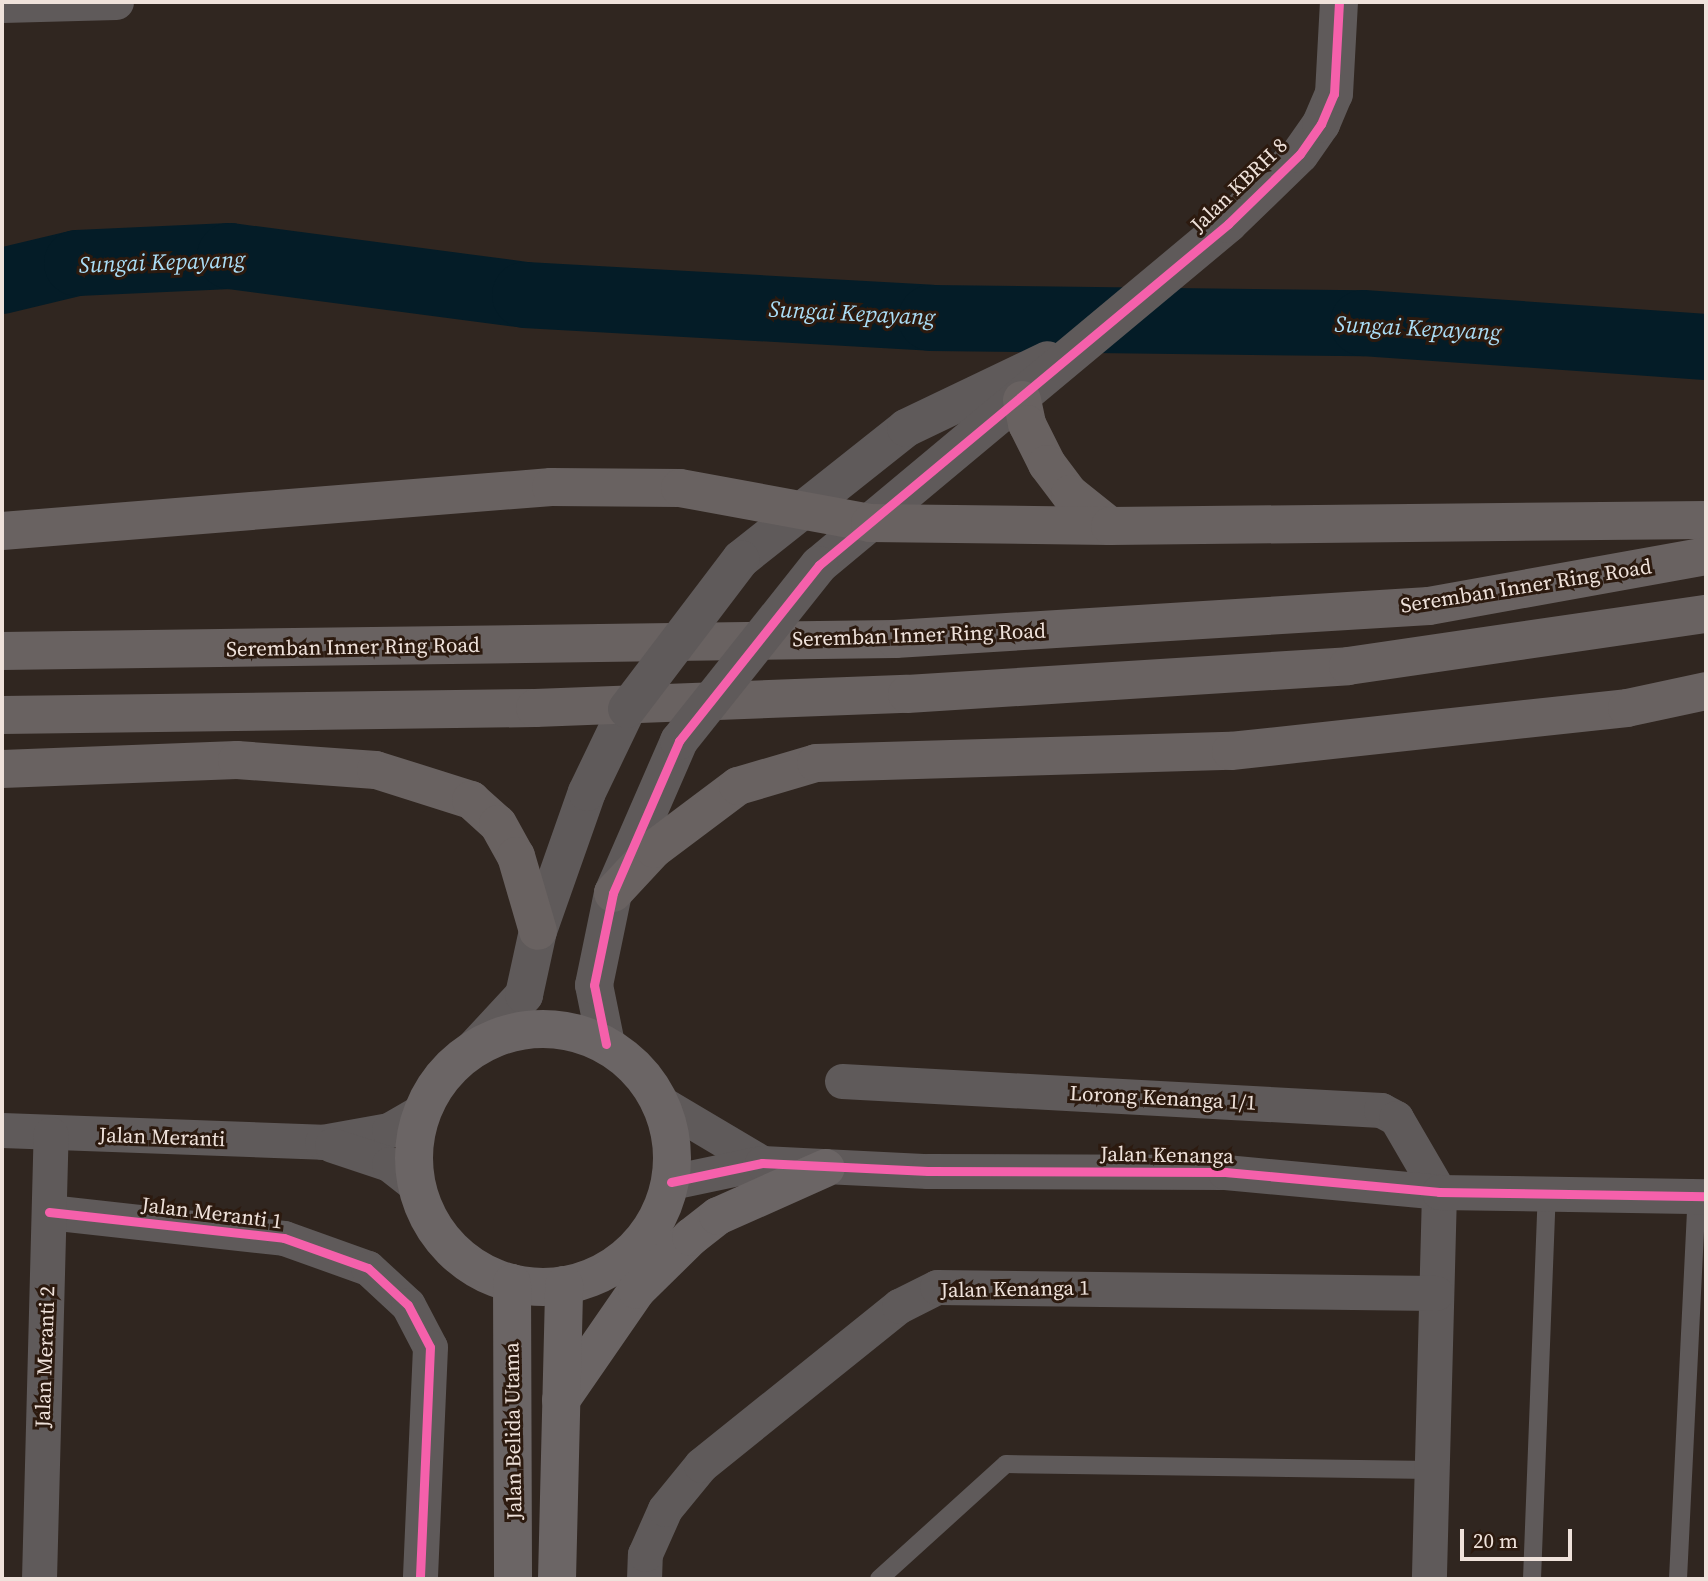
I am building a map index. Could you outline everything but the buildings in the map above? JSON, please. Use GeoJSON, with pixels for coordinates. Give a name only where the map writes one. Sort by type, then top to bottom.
{"type":"FeatureCollection","features":[{"type":"Feature","properties":{"kind":"main road"},"geometry":{"type":"LineString","coordinates":[[1022,400],[1027,424],[1047,464],[1070,494],[1110,526]]}},
{"type":"Feature","properties":{"kind":"main road"},"geometry":{"type":"LineString","coordinates":[[2,531],[551,487],[680,488],[797,512],[870,523],[1110,526],[1706,520]]}},
{"type":"Feature","properties":{"kind":"main road","name":"Seremban Inner Ring Road"},"geometry":{"type":"LineString","coordinates":[[2,651],[908,638],[1429,606],[1706,556]]}},
{"type":"Feature","properties":{"kind":"main road"},"geometry":{"type":"LineString","coordinates":[[2,715],[535,708],[906,694],[1349,666],[1706,614]]}},
{"type":"Feature","properties":{"kind":"main road"},"geometry":{"type":"LineString","coordinates":[[613,893],[654,849],[738,786],[816,763],[1231,751],[1627,708],[1706,691]]}},
{"type":"Feature","properties":{"kind":"main road"},"geometry":{"type":"LineString","coordinates":[[2,769],[237,760],[376,770],[471,800],[498,824],[516,856],[538,931]]}},
{"type":"Feature","properties":{"kind":"main road"},"geometry":{"type":"LineString","coordinates":[[541,1028],[567,1030],[606,1044],[638,1069],[661,1103],[672,1143],[671,1182],[658,1219],[634,1251],[601,1273],[564,1286],[512,1283],[478,1270],[450,1248],[429,1219],[417,1186],[414,1150],[423,1110],[445,1074],[476,1047],[514,1032],[541,1028]]}},
{"type":"Feature","properties":{"kind":"main road"},"geometry":{"type":"LineString","coordinates":[[561,1400],[637,1290],[691,1237],[718,1216],[826,1168]]}},
{"type":"Feature","properties":{"kind":"main road","name":"Jalan Belida Utama"},"geometry":{"type":"LineString","coordinates":[[512,1283],[513,1579]]}},
{"type":"Feature","properties":{"kind":"main road","name":"Jalan Belida Utama"},"geometry":{"type":"LineString","coordinates":[[557,1579],[564,1286]]}},
{"type":"Feature","properties":{"kind":"street"},"geometry":{"type":"LineString","coordinates":[[2,5],[116,2]]}},
{"type":"Feature","properties":{"kind":"street","name":"Jalan KBRH 8"},"geometry":{"type":"LineString","coordinates":[[1078,345],[1228,224],[1300,154],[1321,124],[1335,94],[1339,2]]}},
{"type":"Feature","properties":{"kind":"street"},"geometry":{"type":"LineString","coordinates":[[606,1044],[594,985],[613,893],[679,741],[819,565],[1022,400],[1078,345]]}},
{"type":"Feature","properties":{"kind":"street"},"geometry":{"type":"LineString","coordinates":[[476,1047],[524,995],[538,931],[587,793],[627,709],[741,559],[906,428],[1078,345]]}},
{"type":"Feature","properties":{"kind":"street","name":"Lorong Kenanga 1/1"},"geometry":{"type":"LineString","coordinates":[[842,1081],[1381,1110],[1396,1118],[1409,1134],[1439,1192]]}},
{"type":"Feature","properties":{"kind":"street","name":"Jalan Kenanga"},"geometry":{"type":"LineString","coordinates":[[661,1103],[762,1163]]}},
{"type":"Feature","properties":{"kind":"street","name":"Jalan Meranti"},"geometry":{"type":"LineString","coordinates":[[2,1130],[51,1134],[322,1142],[389,1130],[423,1110]]}},
{"type":"Feature","properties":{"kind":"street","name":"Jalan Meranti 2"},"geometry":{"type":"LineString","coordinates":[[39,1579],[51,1134]]}},
{"type":"Feature","properties":{"kind":"street","name":"Jalan Meranti"},"geometry":{"type":"LineString","coordinates":[[322,1142],[389,1164],[417,1186]]}},
{"type":"Feature","properties":{"kind":"street","name":"Jalan Kenanga"},"geometry":{"type":"LineString","coordinates":[[671,1182],[762,1163],[826,1168],[1225,1172],[1439,1192],[1702,1196]]}},
{"type":"Feature","properties":{"kind":"street"},"geometry":{"type":"LineString","coordinates":[[1429,1579],[1439,1192]]}},
{"type":"Feature","properties":{"kind":"street","name":"Jalan Meranti 1"},"geometry":{"type":"LineString","coordinates":[[49,1212],[284,1238],[368,1268],[408,1305],[430,1347],[420,1579]]}},
{"type":"Feature","properties":{"kind":"street","name":"Jalan Kenanga 1"},"geometry":{"type":"LineString","coordinates":[[644,1579],[645,1554],[665,1509],[701,1465],[899,1306],[937,1287],[1436,1293]]}},
{"type":"Feature","properties":{"kind":"lane"},"geometry":{"type":"LineString","coordinates":[[1532,1579],[1547,1193]]}},
{"type":"Feature","properties":{"kind":"lane"},"geometry":{"type":"LineString","coordinates":[[1678,1579],[1702,1196]]}},
{"type":"Feature","properties":{"kind":"lane"},"geometry":{"type":"LineString","coordinates":[[880,1579],[1006,1464],[1432,1470]]}},
{"type":"Feature","properties":{"kind":"waterway","name":"Sungai Kepayang"},"geometry":{"type":"LineString","coordinates":[[2,281],[77,263],[230,256],[525,295],[931,318],[1363,323],[1706,347]]}},
{"type":"Feature","properties":{"kind":"cycle path"},"geometry":{"type":"LineString","coordinates":[[606,1044],[594,985],[613,893],[679,741],[819,565],[1228,224],[1300,154],[1321,124],[1334,94],[1339,2]]}},
{"type":"Feature","properties":{"kind":"cycle path"},"geometry":{"type":"LineString","coordinates":[[671,1182],[762,1163],[928,1171],[1225,1172],[1439,1192],[1706,1196]]}},
{"type":"Feature","properties":{"kind":"cycle path"},"geometry":{"type":"LineString","coordinates":[[49,1212],[284,1238],[368,1268],[408,1305],[430,1347],[420,1579]]}}]}
